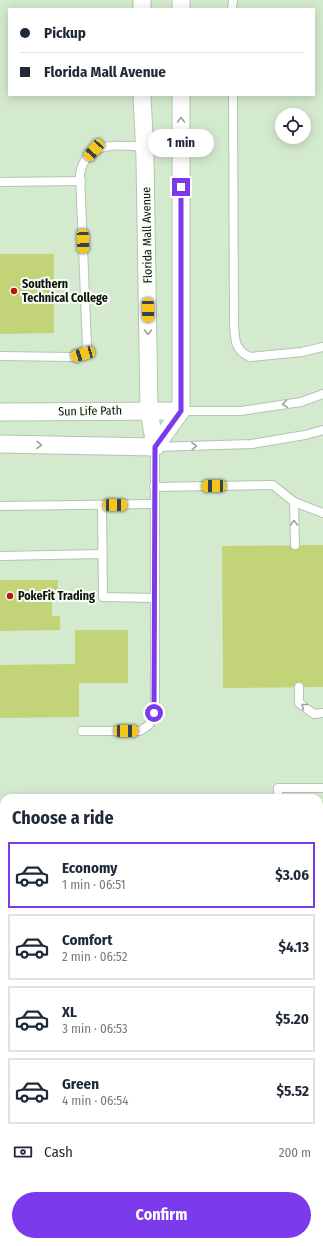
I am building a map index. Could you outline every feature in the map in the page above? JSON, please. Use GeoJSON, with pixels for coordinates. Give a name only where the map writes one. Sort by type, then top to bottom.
{"type":"FeatureCollection","features":[{"type":"Feature","properties":{"kind":"street","name":"Florida Mall Avenue"},"geometry":{"type":"LineString","coordinates":[[142,96],[145,147],[149,410],[155,447]]}},
{"type":"Feature","properties":{"kind":"street"},"geometry":{"type":"LineString","coordinates":[[0,444],[155,447],[181,411],[181,96]]}},
{"type":"Feature","properties":{"kind":"street","name":"Sun Life Path"},"geometry":{"type":"LineString","coordinates":[[0,412],[181,411]]}},
{"type":"Feature","properties":{"kind":"lane"},"geometry":{"type":"LineString","coordinates":[[233,96],[234,324],[237,346],[242,353],[250,357],[302,352],[323,347]]}},
{"type":"Feature","properties":{"kind":"lane"},"geometry":{"type":"LineString","coordinates":[[0,356],[71,357],[83,354],[87,346],[80,174],[84,162],[94,150],[112,145],[145,147]]}},
{"type":"Feature","properties":{"kind":"lane"},"geometry":{"type":"LineString","coordinates":[[0,182],[81,181]]}},
{"type":"Feature","properties":{"kind":"lane"},"geometry":{"type":"LineString","coordinates":[[181,411],[241,411],[301,402],[323,394]]}},
{"type":"Feature","properties":{"kind":"lane"},"geometry":{"type":"LineString","coordinates":[[82,731],[140,731],[149,725],[154,713],[155,447],[252,444],[305,435],[323,430]]}},
{"type":"Feature","properties":{"kind":"lane"},"geometry":{"type":"LineString","coordinates":[[154,487],[273,485],[294,502],[323,513]]}},
{"type":"Feature","properties":{"kind":"lane"},"geometry":{"type":"LineString","coordinates":[[294,502],[295,545]]}},
{"type":"Feature","properties":{"kind":"lane"},"geometry":{"type":"LineString","coordinates":[[0,506],[154,504]]}},
{"type":"Feature","properties":{"kind":"lane"},"geometry":{"type":"LineString","coordinates":[[102,505],[103,597],[154,598]]}},
{"type":"Feature","properties":{"kind":"lane"},"geometry":{"type":"LineString","coordinates":[[0,556],[102,554]]}},
{"type":"Feature","properties":{"kind":"lane"},"geometry":{"type":"LineString","coordinates":[[299,688],[299,703],[314,714],[323,713]]}},
{"type":"Feature","properties":{"kind":"lane"},"geometry":{"type":"LineString","coordinates":[[278,794],[278,788],[323,788]]}},
{"type":"Feature","properties":{"kind":"shaded area"},"geometry":{"type":"Polygon","coordinates":[[[0,0],[323,0],[323,794],[0,794],[0,0]]]}},
{"type":"Feature","properties":{"kind":"building"},"geometry":{"type":"Polygon","coordinates":[[[0,254],[54,254],[54,333],[0,334],[0,254]]]}},
{"type":"Feature","properties":{"kind":"building"},"geometry":{"type":"Polygon","coordinates":[[[323,545],[323,687],[223,688],[222,546],[323,545]]]}},
{"type":"Feature","properties":{"kind":"building"},"geometry":{"type":"Polygon","coordinates":[[[0,580],[58,580],[58,594],[52,594],[52,616],[60,616],[60,630],[0,631],[0,580]]]}},
{"type":"Feature","properties":{"kind":"building"},"geometry":{"type":"Polygon","coordinates":[[[75,630],[128,630],[128,683],[79,683],[79,717],[0,718],[0,665],[75,664],[75,630]]]}},
{"type":"Feature","properties":{"kind":"place","name":"Southern Technical College"},"geometry":{"type":"Point","coordinates":[14,291]}},
{"type":"Feature","properties":{"kind":"place","name":"PokeFit Trading"},"geometry":{"type":"Point","coordinates":[10,596]}},
{"type":"Feature","properties":{"kind":"route"},"geometry":{"type":"LineString","coordinates":[[154,713],[155,447],[181,411],[181,187]]}}]}
